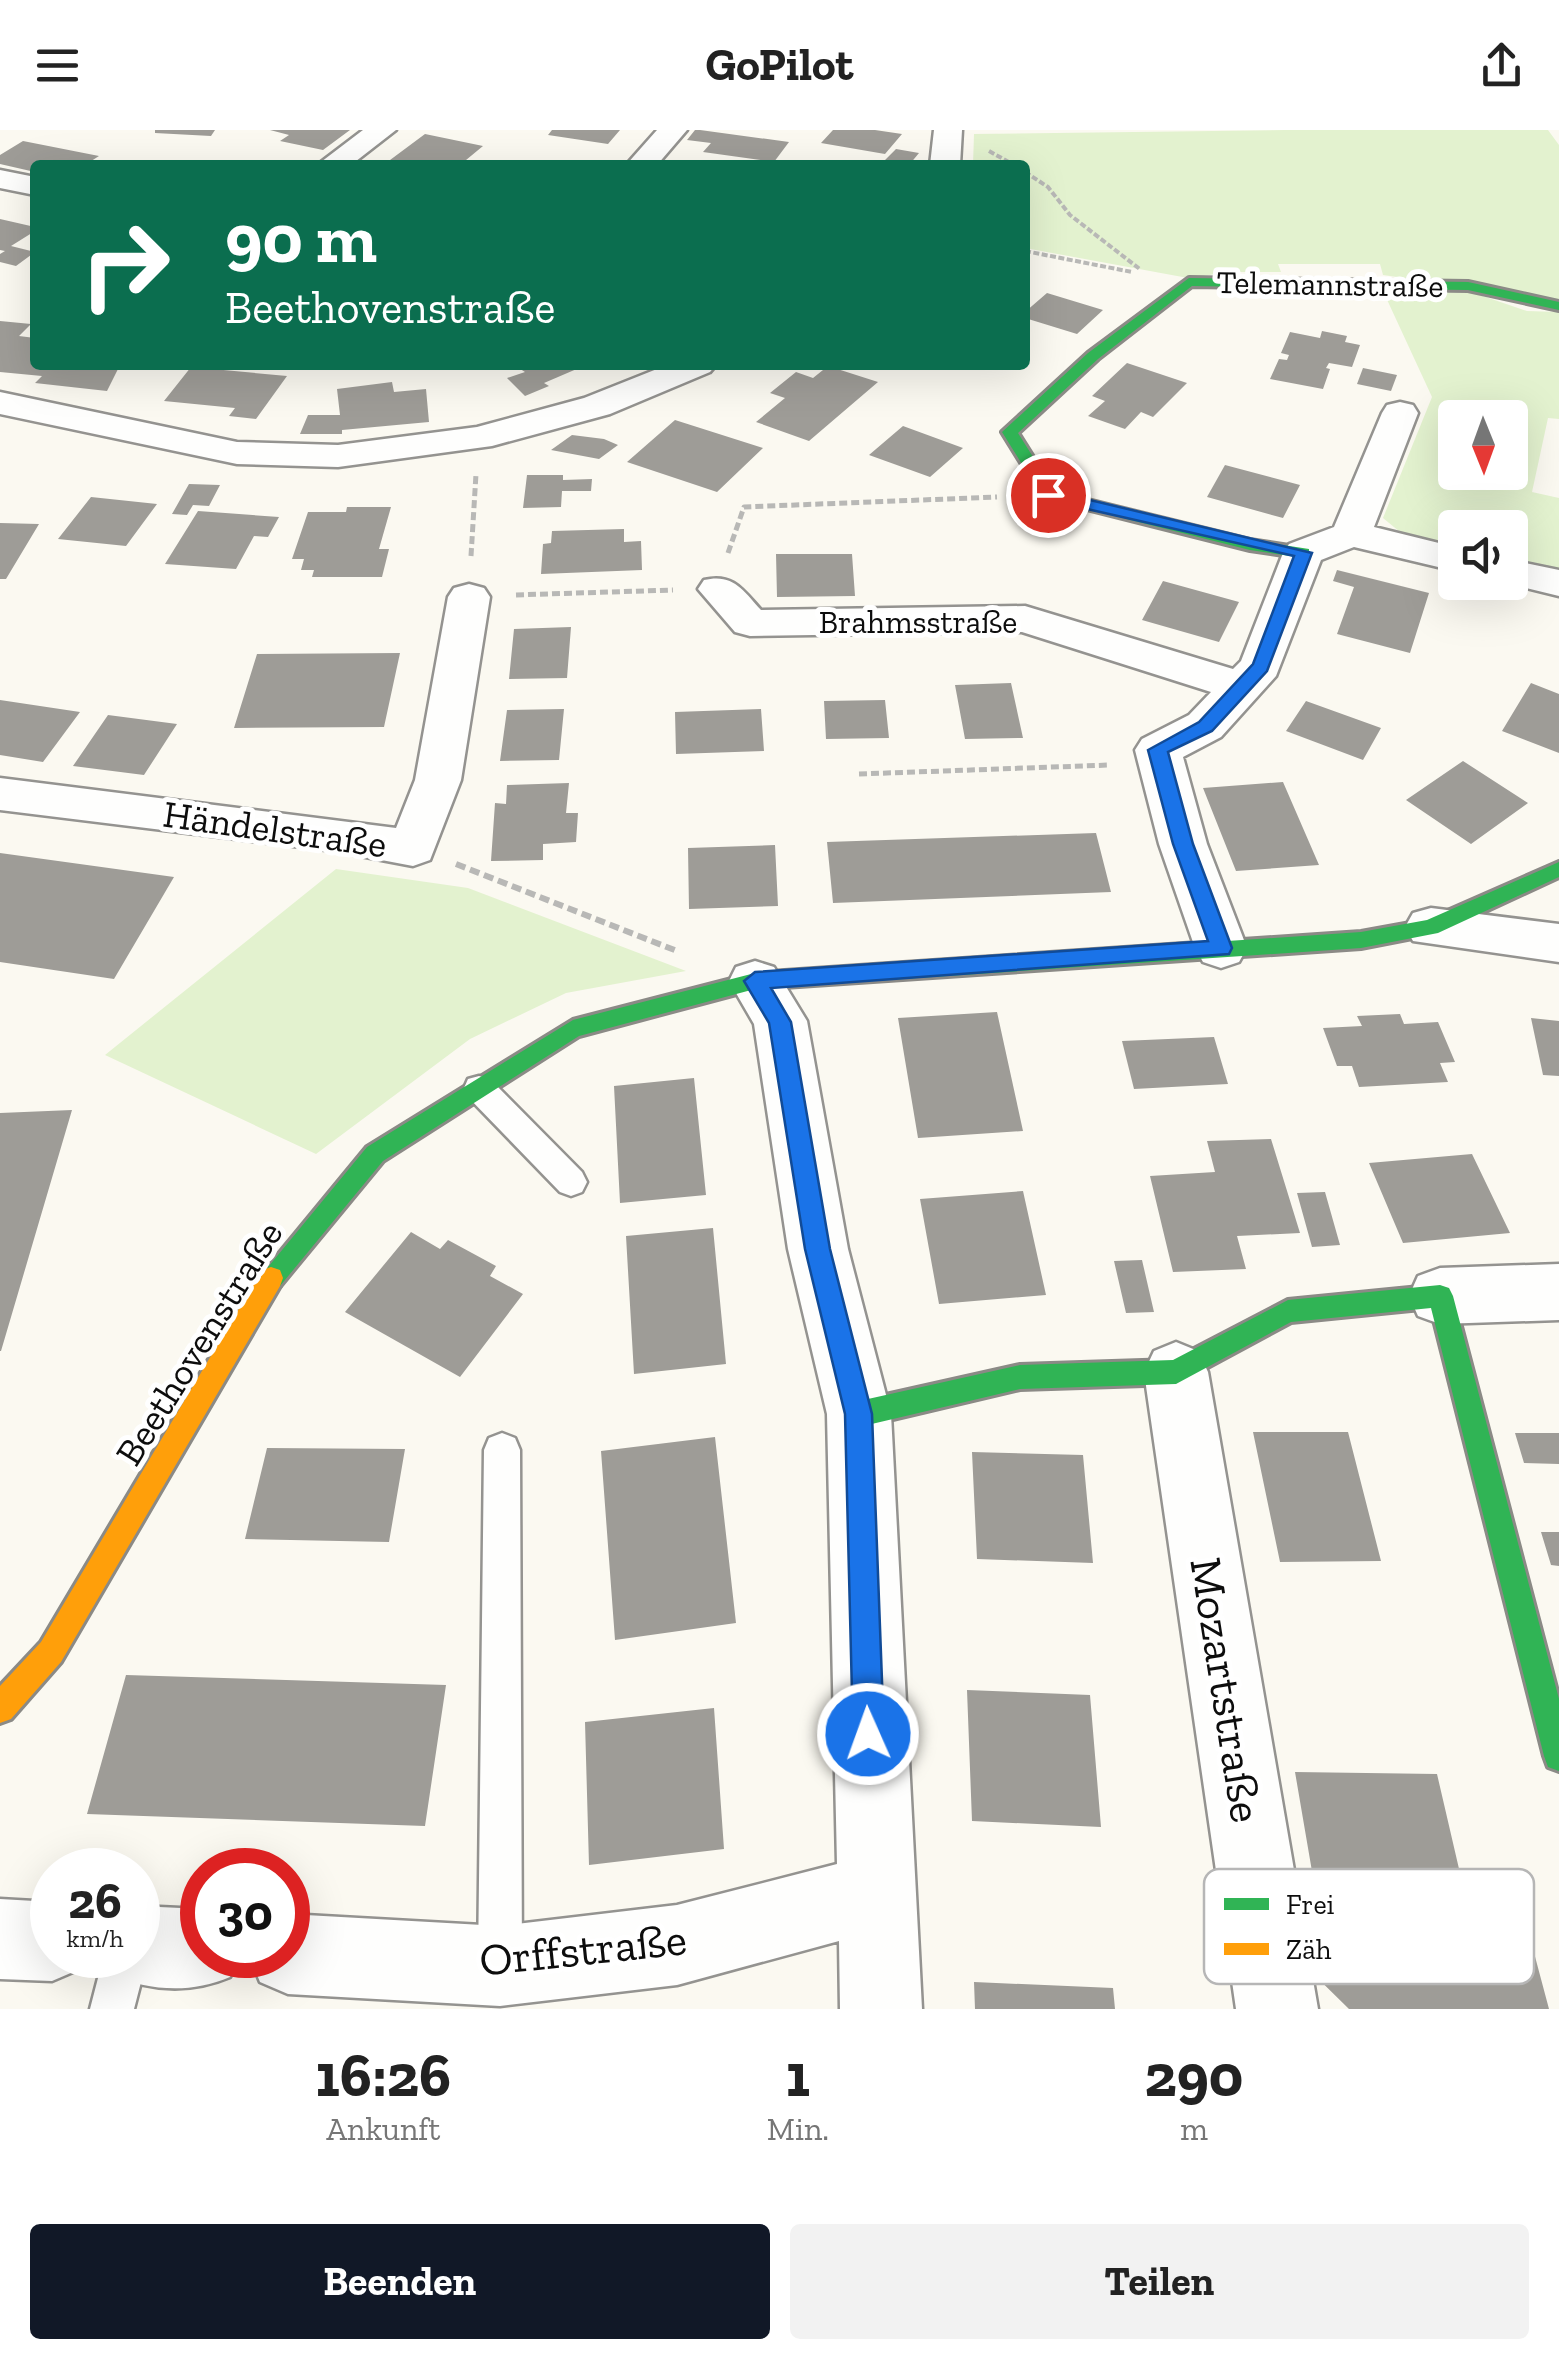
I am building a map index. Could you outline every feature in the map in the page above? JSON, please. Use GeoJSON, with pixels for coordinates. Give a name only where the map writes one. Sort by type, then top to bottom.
{"type":"FeatureCollection","features":[{"type":"Feature","properties":{"kind":"street"},"geometry":{"type":"LineString","coordinates":[[339,160],[382,130]]}},
{"type":"Feature","properties":{"kind":"street"},"geometry":{"type":"LineString","coordinates":[[646,160],[673,130]]}},
{"type":"Feature","properties":{"kind":"street"},"geometry":{"type":"LineString","coordinates":[[945,160],[948,130]]}},
{"type":"Feature","properties":{"kind":"street"},"geometry":{"type":"LineString","coordinates":[[0,179],[30,185]]}},
{"type":"Feature","properties":{"kind":"street","name":"Telemannstraße"},"geometry":{"type":"LineString","coordinates":[[1048,495],[1010,432],[1093,356],[1188,282],[1468,286],[1559,306]]}},
{"type":"Feature","properties":{"kind":"street"},"geometry":{"type":"LineString","coordinates":[[0,403],[236,454],[338,456],[478,438],[597,406],[686,370]]}},
{"type":"Feature","properties":{"kind":"street"},"geometry":{"type":"LineString","coordinates":[[1351,534],[1400,413]]}},
{"type":"Feature","properties":{"kind":"street"},"geometry":{"type":"LineString","coordinates":[[1048,495],[1250,544],[1304,553],[1351,534],[1438,554]]}},
{"type":"Feature","properties":{"kind":"street"},"geometry":{"type":"LineString","coordinates":[[1221,948],[1183,844],[1158,750],[1205,726],[1261,666],[1304,553]]}},
{"type":"Feature","properties":{"kind":"street"},"geometry":{"type":"LineString","coordinates":[[1528,576],[1559,583]]}},
{"type":"Feature","properties":{"kind":"street","name":"Brahmsstraße"},"geometry":{"type":"LineString","coordinates":[[719,589],[750,623],[1025,619],[1242,687]]}},
{"type":"Feature","properties":{"kind":"street","name":"Händelstraße"},"geometry":{"type":"LineString","coordinates":[[0,794],[334,834],[413,848],[438,780],[469,597]]}},
{"type":"Feature","properties":{"kind":"street","name":"Beethovenstraße"},"geometry":{"type":"LineString","coordinates":[[0,1708],[51,1652],[278,1266],[375,1154],[573,1028],[755,981],[1361,940],[1431,927],[1559,869]]}},
{"type":"Feature","properties":{"kind":"street"},"geometry":{"type":"LineString","coordinates":[[1431,927],[1559,943]]}},
{"type":"Feature","properties":{"kind":"street"},"geometry":{"type":"LineString","coordinates":[[755,981],[780,1022],[818,1249],[858,1414],[880,2009]]}},
{"type":"Feature","properties":{"kind":"street"},"geometry":{"type":"LineString","coordinates":[[858,1414],[1020,1377],[1176,1372],[1288,1310],[1440,1296],[1559,1292]]}},
{"type":"Feature","properties":{"kind":"street"},"geometry":{"type":"LineString","coordinates":[[1440,1296],[1559,1756]]}},
{"type":"Feature","properties":{"kind":"street","name":"Mozartstraße"},"geometry":{"type":"LineString","coordinates":[[1176,1372],[1254,1869]]}},
{"type":"Feature","properties":{"kind":"street","name":"Orffstraße"},"geometry":{"type":"LineString","coordinates":[[310,1955],[500,1966],[676,1945],[874,1893]]}},
{"type":"Feature","properties":{"kind":"street"},"geometry":{"type":"LineString","coordinates":[[0,1938],[30,1940]]}},
{"type":"Feature","properties":{"kind":"street","name":"Mozartstraße"},"geometry":{"type":"LineString","coordinates":[[1272,1984],[1276,2009]]}},
{"type":"Feature","properties":{"kind":"lane"},"geometry":{"type":"LineString","coordinates":[[479,1088],[570,1182]]}},
{"type":"Feature","properties":{"kind":"lane"},"geometry":{"type":"LineString","coordinates":[[500,1966],[502,1450]]}},
{"type":"Feature","properties":{"kind":"lane"},"geometry":{"type":"LineString","coordinates":[[112,2009],[120,1978]]}},
{"type":"Feature","properties":{"kind":"path"},"geometry":{"type":"LineString","coordinates":[[1030,175],[1048,187],[1070,216],[1145,274],[1030,253]]}},
{"type":"Feature","properties":{"kind":"path"},"geometry":{"type":"LineString","coordinates":[[478,438],[469,597],[719,589]]}},
{"type":"Feature","properties":{"kind":"path"},"geometry":{"type":"LineString","coordinates":[[744,507],[1048,495]]}},
{"type":"Feature","properties":{"kind":"path"},"geometry":{"type":"LineString","coordinates":[[859,774],[1161,764]]}},
{"type":"Feature","properties":{"kind":"path"},"geometry":{"type":"LineString","coordinates":[[413,848],[755,981]]}},
{"type":"Feature","properties":{"kind":"green space"},"geometry":{"type":"Polygon","coordinates":[[[1548,130],[1559,145],[1559,300],[1383,275],[1380,264],[1278,264],[1281,272],[1231,272],[1188,278],[1030,249],[1030,160],[973,160],[974,134],[1548,130]]]}},
{"type":"Feature","properties":{"kind":"green space"},"geometry":{"type":"Polygon","coordinates":[[[1383,291],[1471,292],[1527,311],[1559,312],[1559,419],[1548,418],[1532,492],[1559,498],[1559,572],[1528,564],[1528,510],[1438,510],[1438,542],[1400,532],[1383,518],[1432,397],[1383,291]]]}},
{"type":"Feature","properties":{"kind":"green space"},"geometry":{"type":"Polygon","coordinates":[[[336,869],[468,888],[686,971],[566,993],[470,1039],[316,1154],[105,1055],[336,869]]]}},
{"type":"Feature","properties":{"kind":"building"},"geometry":{"type":"Polygon","coordinates":[[[155,130],[215,130],[211,136],[155,130]]]}},
{"type":"Feature","properties":{"kind":"building"},"geometry":{"type":"Polygon","coordinates":[[[270,130],[350,130],[323,150],[280,141],[289,135],[270,130]]]}},
{"type":"Feature","properties":{"kind":"building"},"geometry":{"type":"Polygon","coordinates":[[[552,130],[620,130],[608,144],[548,135],[552,130]]]}},
{"type":"Feature","properties":{"kind":"building"},"geometry":{"type":"Polygon","coordinates":[[[695,130],[789,142],[776,160],[760,160],[703,152],[711,143],[687,140],[695,130]]]}},
{"type":"Feature","properties":{"kind":"building"},"geometry":{"type":"Polygon","coordinates":[[[833,130],[902,134],[885,154],[821,143],[833,130]]]}},
{"type":"Feature","properties":{"kind":"building"},"geometry":{"type":"Polygon","coordinates":[[[425,134],[483,146],[466,160],[390,160],[425,134]]]}},
{"type":"Feature","properties":{"kind":"building"},"geometry":{"type":"Polygon","coordinates":[[[23,141],[99,156],[93,160],[30,160],[30,171],[0,164],[0,155],[23,141]]]}},
{"type":"Feature","properties":{"kind":"building"},"geometry":{"type":"Polygon","coordinates":[[[896,149],[919,153],[913,160],[885,160],[896,149]]]}},
{"type":"Feature","properties":{"kind":"building"},"geometry":{"type":"Polygon","coordinates":[[[0,219],[30,226],[30,234],[11,246],[30,251],[30,256],[16,266],[0,262],[0,254],[5,251],[0,250],[0,219]]]}},
{"type":"Feature","properties":{"kind":"building"},"geometry":{"type":"Polygon","coordinates":[[[1047,293],[1103,310],[1077,334],[1030,320],[1030,308],[1047,293]]]}},
{"type":"Feature","properties":{"kind":"building"},"geometry":{"type":"Polygon","coordinates":[[[0,321],[30,324],[19,336],[30,337],[30,370],[118,370],[107,391],[35,383],[42,376],[0,372],[0,321]]]}},
{"type":"Feature","properties":{"kind":"building"},"geometry":{"type":"Polygon","coordinates":[[[1322,331],[1347,336],[1345,342],[1360,345],[1352,367],[1329,363],[1323,389],[1270,379],[1279,359],[1287,360],[1289,355],[1281,353],[1290,332],[1320,338],[1322,331]]]}},
{"type":"Feature","properties":{"kind":"building"},"geometry":{"type":"Polygon","coordinates":[[[1127,363],[1187,383],[1153,417],[1141,412],[1125,429],[1088,416],[1105,401],[1092,396],[1127,363]]]}},
{"type":"Feature","properties":{"kind":"building"},"geometry":{"type":"Polygon","coordinates":[[[1363,368],[1397,375],[1391,391],[1357,384],[1363,368]]]}},
{"type":"Feature","properties":{"kind":"building"},"geometry":{"type":"Polygon","coordinates":[[[189,370],[287,376],[256,419],[229,416],[235,408],[164,401],[189,370]]]}},
{"type":"Feature","properties":{"kind":"building"},"geometry":{"type":"Polygon","coordinates":[[[522,370],[574,370],[525,396],[507,378],[525,372],[522,370]]]}},
{"type":"Feature","properties":{"kind":"building"},"geometry":{"type":"Polygon","coordinates":[[[823,370],[840,370],[878,382],[809,441],[756,422],[785,398],[770,393],[796,372],[813,378],[823,370]]]}},
{"type":"Feature","properties":{"kind":"building"},"geometry":{"type":"Polygon","coordinates":[[[392,382],[394,392],[426,389],[429,422],[342,430],[342,434],[300,434],[308,415],[340,415],[337,389],[392,382]]]}},
{"type":"Feature","properties":{"kind":"building"},"geometry":{"type":"Polygon","coordinates":[[[675,420],[763,448],[717,492],[627,462],[675,420]]]}},
{"type":"Feature","properties":{"kind":"building"},"geometry":{"type":"Polygon","coordinates":[[[903,426],[963,448],[930,477],[869,455],[903,426]]]}},
{"type":"Feature","properties":{"kind":"building"},"geometry":{"type":"Polygon","coordinates":[[[572,435],[618,445],[599,459],[551,450],[572,435]]]}},
{"type":"Feature","properties":{"kind":"building"},"geometry":{"type":"Polygon","coordinates":[[[1225,465],[1300,485],[1283,518],[1207,497],[1225,465]]]}},
{"type":"Feature","properties":{"kind":"building"},"geometry":{"type":"Polygon","coordinates":[[[527,475],[592,479],[591,491],[562,491],[561,507],[523,508],[527,475]]]}},
{"type":"Feature","properties":{"kind":"building"},"geometry":{"type":"Polygon","coordinates":[[[189,484],[220,485],[209,506],[193,505],[187,515],[172,514],[189,484]]]}},
{"type":"Feature","properties":{"kind":"building"},"geometry":{"type":"Polygon","coordinates":[[[91,497],[157,504],[126,546],[58,539],[91,497]]]}},
{"type":"Feature","properties":{"kind":"building"},"geometry":{"type":"Polygon","coordinates":[[[347,507],[391,507],[379,549],[389,549],[382,577],[312,577],[314,570],[301,570],[304,559],[292,559],[308,512],[346,512],[347,507]]]}},
{"type":"Feature","properties":{"kind":"building"},"geometry":{"type":"Polygon","coordinates":[[[198,511],[279,517],[268,537],[254,536],[236,569],[165,564],[198,511]]]}},
{"type":"Feature","properties":{"kind":"building"},"geometry":{"type":"Polygon","coordinates":[[[0,523],[39,524],[6,579],[0,579],[0,523]]]}},
{"type":"Feature","properties":{"kind":"building"},"geometry":{"type":"Polygon","coordinates":[[[624,529],[624,542],[641,541],[642,570],[541,574],[543,544],[551,543],[552,531],[624,529]]]}},
{"type":"Feature","properties":{"kind":"building"},"geometry":{"type":"Polygon","coordinates":[[[776,554],[852,554],[855,596],[777,597],[776,554]]]}},
{"type":"Feature","properties":{"kind":"building"},"geometry":{"type":"Polygon","coordinates":[[[1337,570],[1429,593],[1410,653],[1337,634],[1354,587],[1333,581],[1337,570]]]}},
{"type":"Feature","properties":{"kind":"building"},"geometry":{"type":"Polygon","coordinates":[[[1163,581],[1239,602],[1219,642],[1142,620],[1163,581]]]}},
{"type":"Feature","properties":{"kind":"building"},"geometry":{"type":"Polygon","coordinates":[[[571,627],[567,678],[509,679],[514,629],[571,627]]]}},
{"type":"Feature","properties":{"kind":"building"},"geometry":{"type":"Polygon","coordinates":[[[400,653],[384,727],[234,728],[257,654],[400,653]]]}},
{"type":"Feature","properties":{"kind":"building"},"geometry":{"type":"Polygon","coordinates":[[[1011,683],[1023,738],[965,739],[955,685],[1011,683]]]}},
{"type":"Feature","properties":{"kind":"building"},"geometry":{"type":"Polygon","coordinates":[[[1531,683],[1559,694],[1559,753],[1502,731],[1531,683]]]}},
{"type":"Feature","properties":{"kind":"building"},"geometry":{"type":"Polygon","coordinates":[[[0,700],[80,712],[43,762],[0,755],[0,700]]]}},
{"type":"Feature","properties":{"kind":"building"},"geometry":{"type":"Polygon","coordinates":[[[885,700],[889,738],[826,739],[824,701],[885,700]]]}},
{"type":"Feature","properties":{"kind":"building"},"geometry":{"type":"Polygon","coordinates":[[[1306,701],[1381,728],[1363,760],[1286,731],[1306,701]]]}},
{"type":"Feature","properties":{"kind":"building"},"geometry":{"type":"Polygon","coordinates":[[[564,709],[559,760],[500,761],[507,710],[564,709]]]}},
{"type":"Feature","properties":{"kind":"building"},"geometry":{"type":"Polygon","coordinates":[[[761,709],[764,751],[676,754],[675,712],[761,709]]]}},
{"type":"Feature","properties":{"kind":"building"},"geometry":{"type":"Polygon","coordinates":[[[108,715],[177,724],[144,775],[73,766],[108,715]]]}},
{"type":"Feature","properties":{"kind":"building"},"geometry":{"type":"Polygon","coordinates":[[[1463,761],[1528,803],[1471,844],[1406,800],[1463,761]]]}},
{"type":"Feature","properties":{"kind":"building"},"geometry":{"type":"Polygon","coordinates":[[[1283,782],[1319,865],[1236,871],[1203,788],[1283,782]]]}},
{"type":"Feature","properties":{"kind":"building"},"geometry":{"type":"Polygon","coordinates":[[[569,783],[566,813],[578,813],[576,842],[543,844],[543,860],[491,861],[495,803],[506,804],[507,785],[569,783]]]}},
{"type":"Feature","properties":{"kind":"building"},"geometry":{"type":"Polygon","coordinates":[[[1096,833],[1111,892],[833,903],[827,842],[1096,833]]]}},
{"type":"Feature","properties":{"kind":"building"},"geometry":{"type":"Polygon","coordinates":[[[775,845],[778,906],[689,909],[688,848],[775,845]]]}},
{"type":"Feature","properties":{"kind":"building"},"geometry":{"type":"Polygon","coordinates":[[[0,853],[174,877],[114,979],[0,962],[0,853]]]}},
{"type":"Feature","properties":{"kind":"building"},"geometry":{"type":"Polygon","coordinates":[[[997,1012],[1023,1131],[918,1138],[898,1018],[997,1012]]]}},
{"type":"Feature","properties":{"kind":"building"},"geometry":{"type":"Polygon","coordinates":[[[1400,1014],[1404,1024],[1438,1022],[1455,1062],[1440,1063],[1448,1082],[1359,1087],[1352,1066],[1337,1066],[1323,1028],[1362,1026],[1357,1016],[1400,1014]]]}},
{"type":"Feature","properties":{"kind":"building"},"geometry":{"type":"Polygon","coordinates":[[[1531,1018],[1559,1021],[1559,1076],[1543,1075],[1531,1018]]]}},
{"type":"Feature","properties":{"kind":"building"},"geometry":{"type":"Polygon","coordinates":[[[1214,1037],[1228,1084],[1134,1089],[1122,1041],[1214,1037]]]}},
{"type":"Feature","properties":{"kind":"building"},"geometry":{"type":"Polygon","coordinates":[[[694,1078],[706,1195],[620,1203],[614,1086],[694,1078]]]}},
{"type":"Feature","properties":{"kind":"building"},"geometry":{"type":"Polygon","coordinates":[[[72,1110],[1,1351],[0,1351],[0,1113],[72,1110]]]}},
{"type":"Feature","properties":{"kind":"building"},"geometry":{"type":"Polygon","coordinates":[[[1271,1139],[1300,1233],[1237,1236],[1246,1269],[1173,1272],[1150,1176],[1215,1172],[1207,1141],[1271,1139]]]}},
{"type":"Feature","properties":{"kind":"building"},"geometry":{"type":"Polygon","coordinates":[[[1472,1154],[1510,1233],[1403,1243],[1369,1163],[1472,1154]]]}},
{"type":"Feature","properties":{"kind":"building"},"geometry":{"type":"Polygon","coordinates":[[[1023,1191],[1046,1295],[939,1304],[920,1199],[1023,1191]]]}},
{"type":"Feature","properties":{"kind":"building"},"geometry":{"type":"Polygon","coordinates":[[[1325,1192],[1340,1245],[1312,1247],[1297,1193],[1325,1192]]]}},
{"type":"Feature","properties":{"kind":"building"},"geometry":{"type":"Polygon","coordinates":[[[713,1228],[726,1364],[634,1374],[626,1236],[713,1228]]]}},
{"type":"Feature","properties":{"kind":"building"},"geometry":{"type":"Polygon","coordinates":[[[411,1232],[440,1249],[448,1240],[496,1266],[490,1276],[523,1294],[460,1377],[345,1312],[411,1232]]]}},
{"type":"Feature","properties":{"kind":"building"},"geometry":{"type":"Polygon","coordinates":[[[1142,1260],[1154,1312],[1126,1313],[1114,1261],[1142,1260]]]}},
{"type":"Feature","properties":{"kind":"building"},"geometry":{"type":"Polygon","coordinates":[[[1253,1432],[1348,1432],[1381,1561],[1280,1562],[1253,1432]]]}},
{"type":"Feature","properties":{"kind":"building"},"geometry":{"type":"Polygon","coordinates":[[[1515,1433],[1559,1433],[1559,1464],[1524,1463],[1515,1433]]]}},
{"type":"Feature","properties":{"kind":"building"},"geometry":{"type":"Polygon","coordinates":[[[715,1437],[736,1623],[615,1640],[601,1451],[715,1437]]]}},
{"type":"Feature","properties":{"kind":"building"},"geometry":{"type":"Polygon","coordinates":[[[267,1448],[405,1449],[389,1542],[245,1539],[267,1448]]]}},
{"type":"Feature","properties":{"kind":"building"},"geometry":{"type":"Polygon","coordinates":[[[972,1452],[1083,1455],[1093,1563],[977,1559],[972,1452]]]}},
{"type":"Feature","properties":{"kind":"building"},"geometry":{"type":"Polygon","coordinates":[[[1541,1532],[1559,1532],[1559,1566],[1551,1565],[1541,1532]]]}},
{"type":"Feature","properties":{"kind":"building"},"geometry":{"type":"Polygon","coordinates":[[[126,1675],[446,1685],[425,1826],[87,1814],[126,1675]]]}},
{"type":"Feature","properties":{"kind":"building"},"geometry":{"type":"Polygon","coordinates":[[[967,1690],[1090,1695],[1101,1827],[972,1821],[967,1690]]]}},
{"type":"Feature","properties":{"kind":"building"},"geometry":{"type":"Polygon","coordinates":[[[714,1708],[724,1849],[589,1865],[585,1722],[714,1708]]]}},
{"type":"Feature","properties":{"kind":"building"},"geometry":{"type":"Polygon","coordinates":[[[1295,1772],[1437,1774],[1459,1869],[1312,1869],[1295,1772]]]}},
{"type":"Feature","properties":{"kind":"building"},"geometry":{"type":"Polygon","coordinates":[[[1534,1953],[1549,2009],[1349,2009],[1324,1984],[1534,1984],[1534,1953]]]}},
{"type":"Feature","properties":{"kind":"building"},"geometry":{"type":"Polygon","coordinates":[[[974,1982],[1113,1988],[1115,2009],[975,2009],[974,1982]]]}},
{"type":"Feature","properties":{"kind":"traffic: fast"},"geometry":{"type":"LineString","coordinates":[[1303,553],[1250,545],[1049,495],[1010,432],[1093,356],[1189,282],[1468,286],[1559,306]]}},
{"type":"Feature","properties":{"kind":"traffic: fast"},"geometry":{"type":"LineString","coordinates":[[271,1278],[375,1154],[573,1029],[755,981],[1361,940],[1431,927],[1559,869]]}},
{"type":"Feature","properties":{"kind":"traffic: fast"},"geometry":{"type":"LineString","coordinates":[[859,1414],[1020,1377],[1176,1372],[1288,1311],[1440,1296],[1559,1756]]}},
{"type":"Feature","properties":{"kind":"traffic: slow"},"geometry":{"type":"LineString","coordinates":[[0,1708],[51,1652],[271,1278]]}},
{"type":"Feature","properties":{"kind":"route"},"geometry":{"type":"LineString","coordinates":[[868,1734],[858,1414],[818,1249],[780,1022],[755,981],[1221,948],[1183,844],[1158,750],[1205,726],[1261,666],[1304,553],[1250,544],[1048,495]]}}]}
